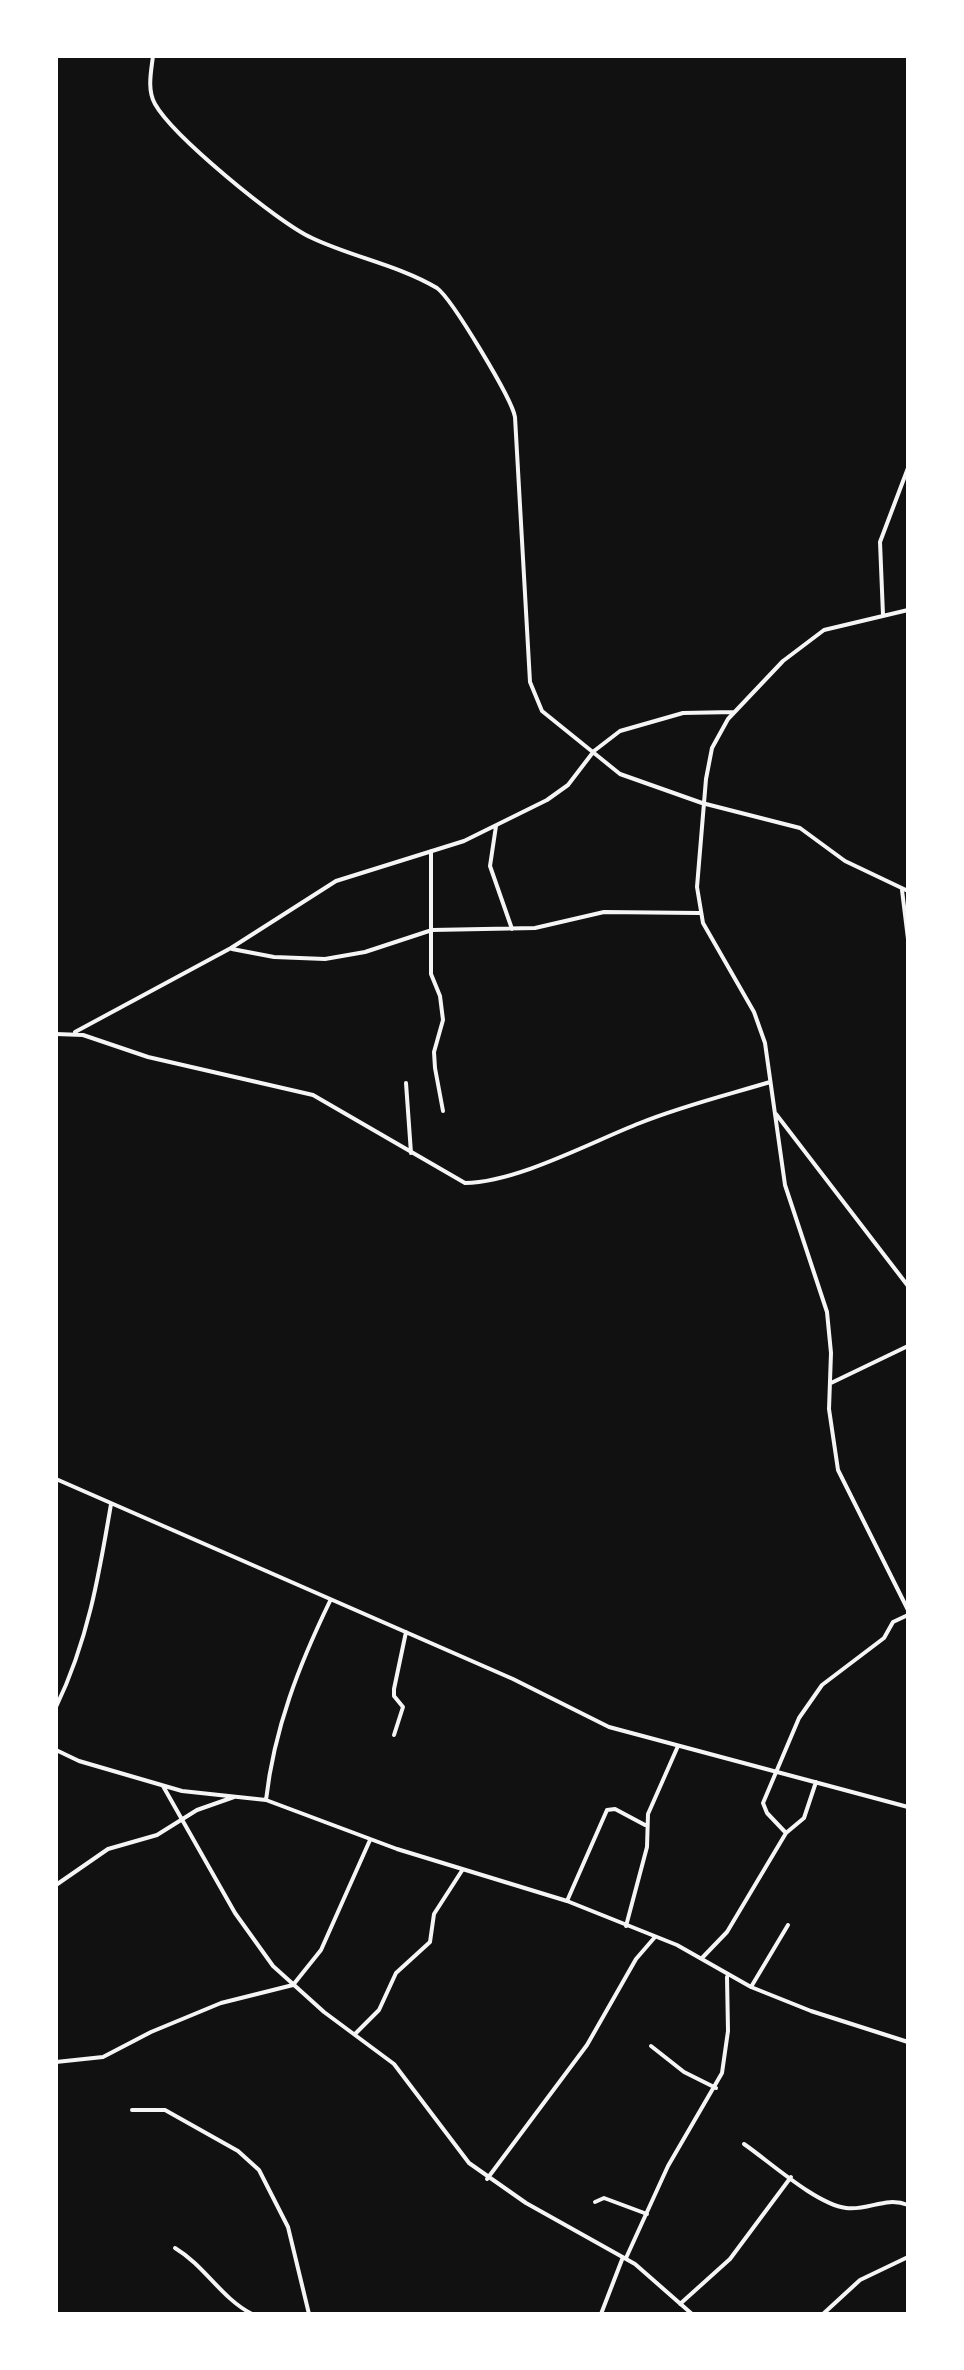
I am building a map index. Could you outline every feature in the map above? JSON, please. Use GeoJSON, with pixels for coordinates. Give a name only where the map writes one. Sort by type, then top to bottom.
{"type":"FeatureCollection","features":[{"type":"Feature","properties":{"kind":"street"},"geometry":{"type":"LineString","coordinates":[[153,56],[151,95],[160,112],[255,201],[308,237],[426,282],[445,294],[454,306],[513,406],[533,694],[542,711],[623,775],[702,803],[800,828],[845,861],[905,890],[908,939]]}},
{"type":"Feature","properties":{"kind":"street"},"geometry":{"type":"LineString","coordinates":[[883,615],[880,542],[908,468]]}},
{"type":"Feature","properties":{"kind":"street"},"geometry":{"type":"LineString","coordinates":[[786,1833],[763,1805],[799,1718],[822,1685],[884,1638],[893,1622],[908,1612],[840,1477],[832,1438],[827,1312],[785,1185],[765,1043],[754,1012],[699,913],[702,803],[712,748],[720,729],[810,638],[841,623],[908,610]]}},
{"type":"Feature","properties":{"kind":"street"},"geometry":{"type":"LineString","coordinates":[[73,1033],[231,948],[336,881],[431,851],[496,826],[559,792],[594,751],[620,731],[658,718],[701,711],[734,712]]}},
{"type":"Feature","properties":{"kind":"street"},"geometry":{"type":"LineString","coordinates":[[496,826],[490,866],[512,929]]}},
{"type":"Feature","properties":{"kind":"street"},"geometry":{"type":"LineString","coordinates":[[431,851],[431,974],[440,996],[443,1020],[434,1052],[443,1111]]}},
{"type":"Feature","properties":{"kind":"street"},"geometry":{"type":"LineString","coordinates":[[231,948],[274,957],[325,959],[365,952],[432,930],[535,928],[604,912],[699,913]]}},
{"type":"Feature","properties":{"kind":"street"},"geometry":{"type":"LineString","coordinates":[[56,1034],[73,1033],[148,1057],[313,1095],[459,1181],[483,1181],[561,1156],[648,1120],[770,1082]]}},
{"type":"Feature","properties":{"kind":"street"},"geometry":{"type":"LineString","coordinates":[[406,1083],[411,1153]]}},
{"type":"Feature","properties":{"kind":"street"},"geometry":{"type":"LineString","coordinates":[[773,1110],[908,1286]]}},
{"type":"Feature","properties":{"kind":"street"},"geometry":{"type":"LineString","coordinates":[[831,1383],[908,1346]]}},
{"type":"Feature","properties":{"kind":"street"},"geometry":{"type":"LineString","coordinates":[[56,1479],[513,1679],[609,1727],[908,1807]]}},
{"type":"Feature","properties":{"kind":"street"},"geometry":{"type":"LineString","coordinates":[[56,1707],[88,1629],[100,1579],[111,1504]]}},
{"type":"Feature","properties":{"kind":"street"},"geometry":{"type":"LineString","coordinates":[[266,1800],[274,1747],[292,1684],[330,1601]]}},
{"type":"Feature","properties":{"kind":"street"},"geometry":{"type":"LineString","coordinates":[[394,1735],[403,1707],[394,1696],[394,1689],[406,1632]]}},
{"type":"Feature","properties":{"kind":"street"},"geometry":{"type":"LineString","coordinates":[[626,1926],[647,1847],[645,1825],[678,1746]]}},
{"type":"Feature","properties":{"kind":"street"},"geometry":{"type":"LineString","coordinates":[[56,1750],[79,1761],[163,1786],[266,1800],[370,1840],[567,1901],[702,1958],[727,1977],[751,1987],[811,2011],[908,2042]]}},
{"type":"Feature","properties":{"kind":"street"},"geometry":{"type":"LineString","coordinates":[[702,1958],[727,1932],[786,1833],[804,1818],[816,1782]]}},
{"type":"Feature","properties":{"kind":"street"},"geometry":{"type":"LineString","coordinates":[[163,1786],[244,1928],[293,1985],[394,2064],[469,2163],[487,2179],[624,2258],[692,2314]]}},
{"type":"Feature","properties":{"kind":"street"},"geometry":{"type":"LineString","coordinates":[[56,1885],[108,1849],[157,1835],[197,1810],[240,1796]]}},
{"type":"Feature","properties":{"kind":"street"},"geometry":{"type":"LineString","coordinates":[[567,1901],[607,1810],[615,1809],[645,1825]]}},
{"type":"Feature","properties":{"kind":"street"},"geometry":{"type":"LineString","coordinates":[[56,2062],[103,2057],[151,2032],[221,2003],[293,1985],[321,1950],[370,1840]]}},
{"type":"Feature","properties":{"kind":"street"},"geometry":{"type":"LineString","coordinates":[[355,2034],[379,2010],[396,1973],[430,1942],[434,1914],[463,1869]]}},
{"type":"Feature","properties":{"kind":"street"},"geometry":{"type":"LineString","coordinates":[[751,1987],[788,1925]]}},
{"type":"Feature","properties":{"kind":"street"},"geometry":{"type":"LineString","coordinates":[[487,2179],[597,2031],[636,1959],[655,1937]]}},
{"type":"Feature","properties":{"kind":"street"},"geometry":{"type":"LineString","coordinates":[[601,2314],[668,2166],[716,2088],[726,2050],[727,1977]]}},
{"type":"Feature","properties":{"kind":"street"},"geometry":{"type":"LineString","coordinates":[[651,2046],[684,2072],[716,2088]]}},
{"type":"Feature","properties":{"kind":"street"},"geometry":{"type":"LineString","coordinates":[[132,2110],[165,2110],[238,2151],[259,2170],[288,2227],[309,2314]]}},
{"type":"Feature","properties":{"kind":"street"},"geometry":{"type":"LineString","coordinates":[[744,2144],[836,2206],[861,2209],[889,2200],[908,2205]]}},
{"type":"Feature","properties":{"kind":"street"},"geometry":{"type":"LineString","coordinates":[[680,2304],[730,2259],[791,2177]]}},
{"type":"Feature","properties":{"kind":"street"},"geometry":{"type":"LineString","coordinates":[[595,2202],[602,2198],[647,2214]]}},
{"type":"Feature","properties":{"kind":"street"},"geometry":{"type":"LineString","coordinates":[[175,2248],[200,2267],[221,2292],[252,2314]]}},
{"type":"Feature","properties":{"kind":"street"},"geometry":{"type":"LineString","coordinates":[[823,2314],[860,2280],[908,2257]]}}]}
